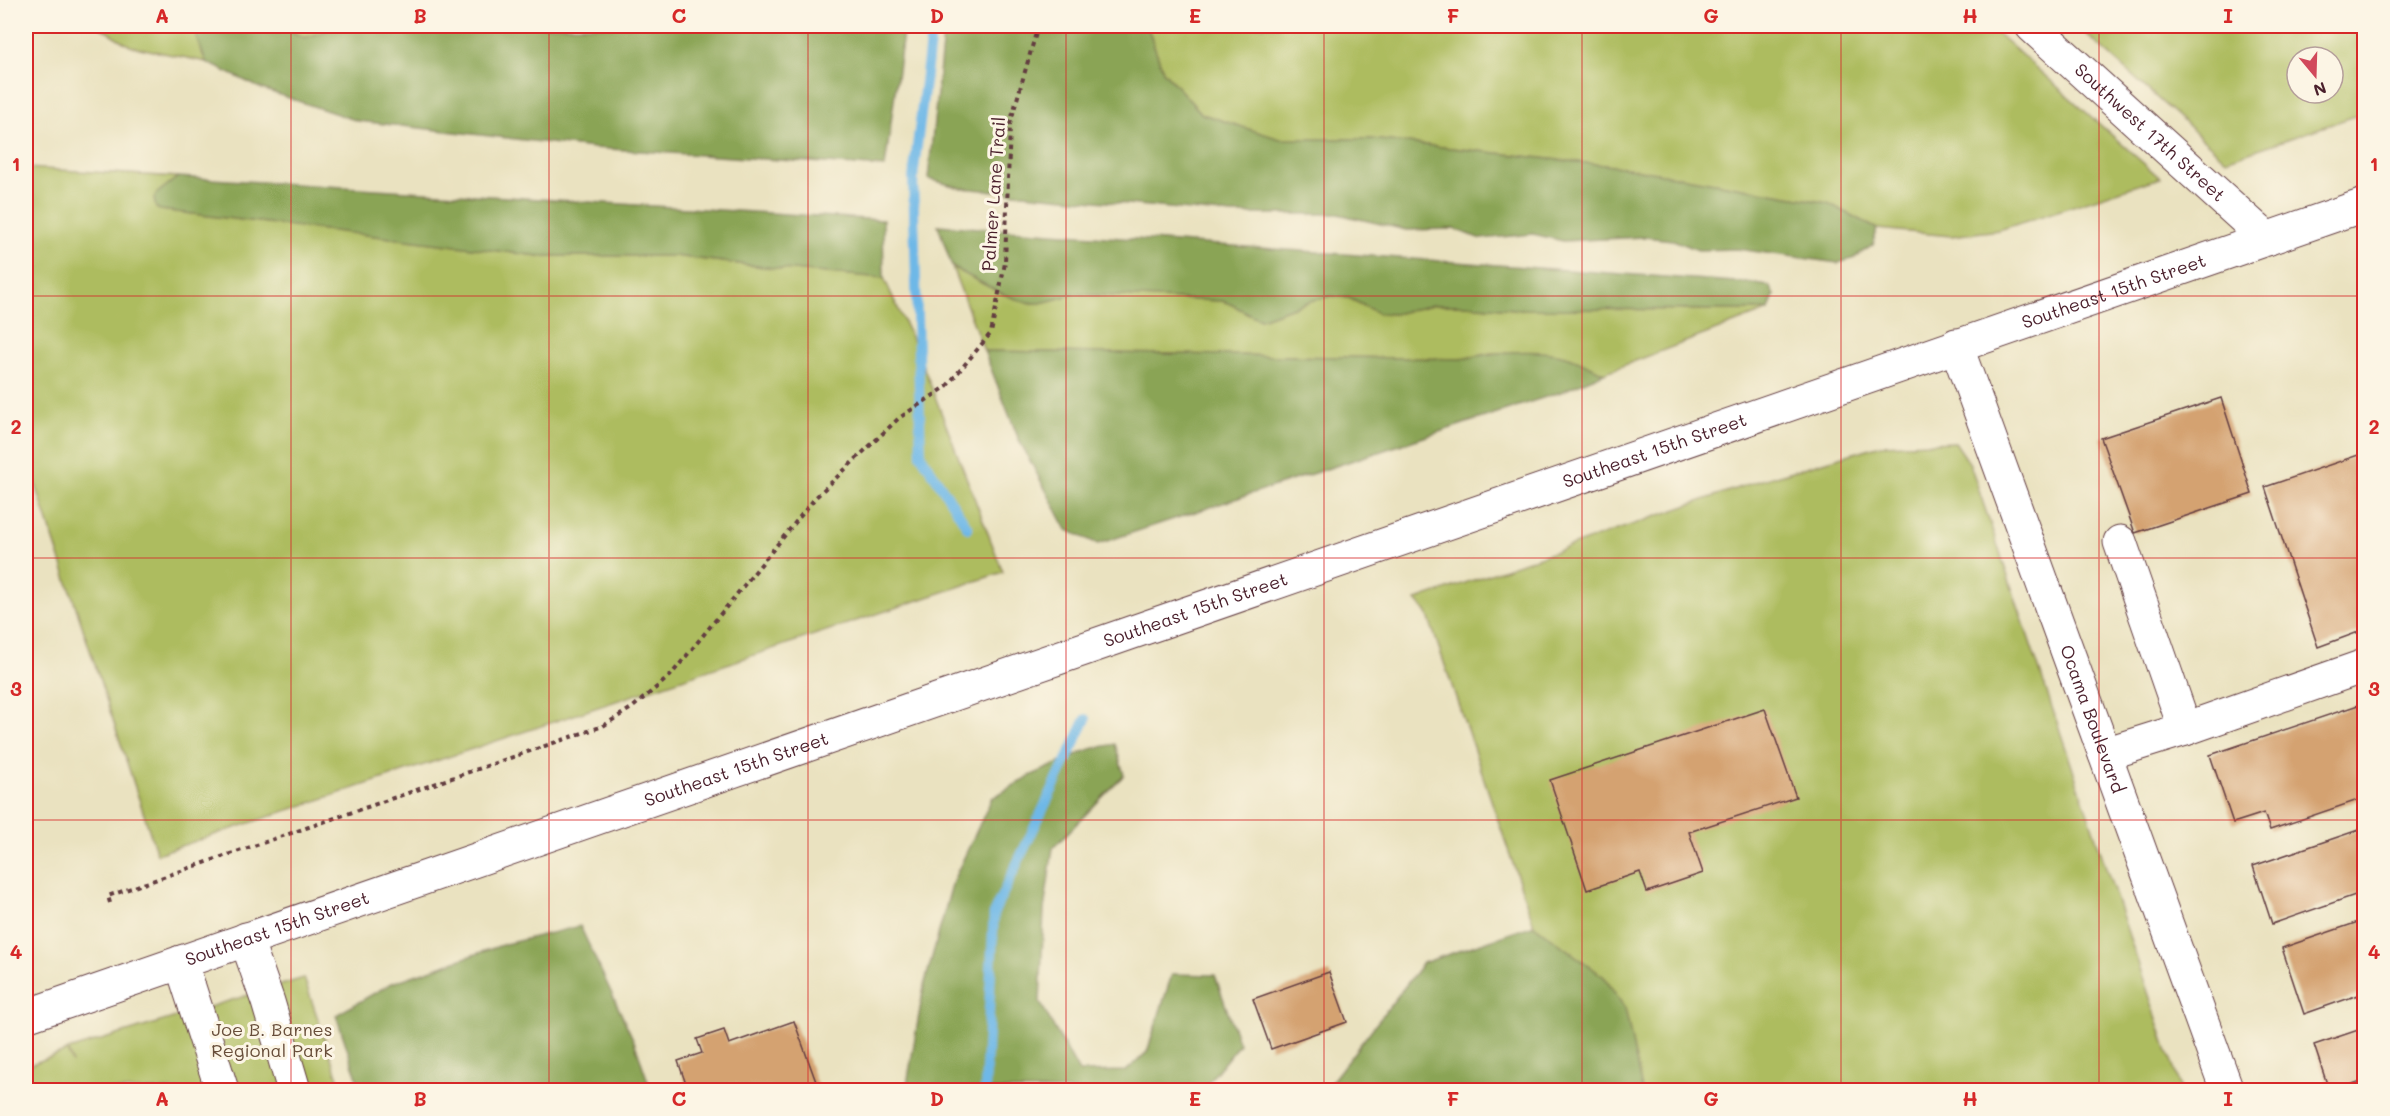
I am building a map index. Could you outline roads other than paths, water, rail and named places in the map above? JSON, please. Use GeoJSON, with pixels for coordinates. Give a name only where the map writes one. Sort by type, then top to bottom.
{"type":"FeatureCollection","features":[{"type":"Feature","properties":{"kind":"main road","name":"Southwest 17th Street"},"geometry":{"type":"LineString","coordinates":[[2032,26],[2267,239]]}},
{"type":"Feature","properties":{"kind":"main road","name":"Southeast 15th Street"},"geometry":{"type":"LineString","coordinates":[[26,1016],[2364,205]]}},
{"type":"Feature","properties":{"kind":"main road","name":"Ocama Boulevard"},"geometry":{"type":"LineString","coordinates":[[1956,345],[2228,1090]]}},
{"type":"Feature","properties":{"kind":"main road"},"geometry":{"type":"LineString","coordinates":[[2120,542],[2185,729]]}},
{"type":"Feature","properties":{"kind":"main road"},"geometry":{"type":"LineString","coordinates":[[2105,754],[2185,729],[2364,666]]}},
{"type":"Feature","properties":{"kind":"main road"},"geometry":{"type":"LineString","coordinates":[[246,939],[268,1002],[294,1090]]}},
{"type":"Feature","properties":{"kind":"main road"},"geometry":{"type":"LineString","coordinates":[[181,962],[222,1090]]}},
{"type":"Feature","properties":{"kind":"waterway"},"geometry":{"type":"LineString","coordinates":[[932,26],[913,178],[921,455],[968,528]]}},
{"type":"Feature","properties":{"kind":"waterway"},"geometry":{"type":"LineString","coordinates":[[985,1090],[994,912],[1086,719]]}},
{"type":"Feature","properties":{"kind":"park label","name":"Joe B. Barnes Regional Park"},"geometry":{"type":"Point","coordinates":[272,1040]}}]}
